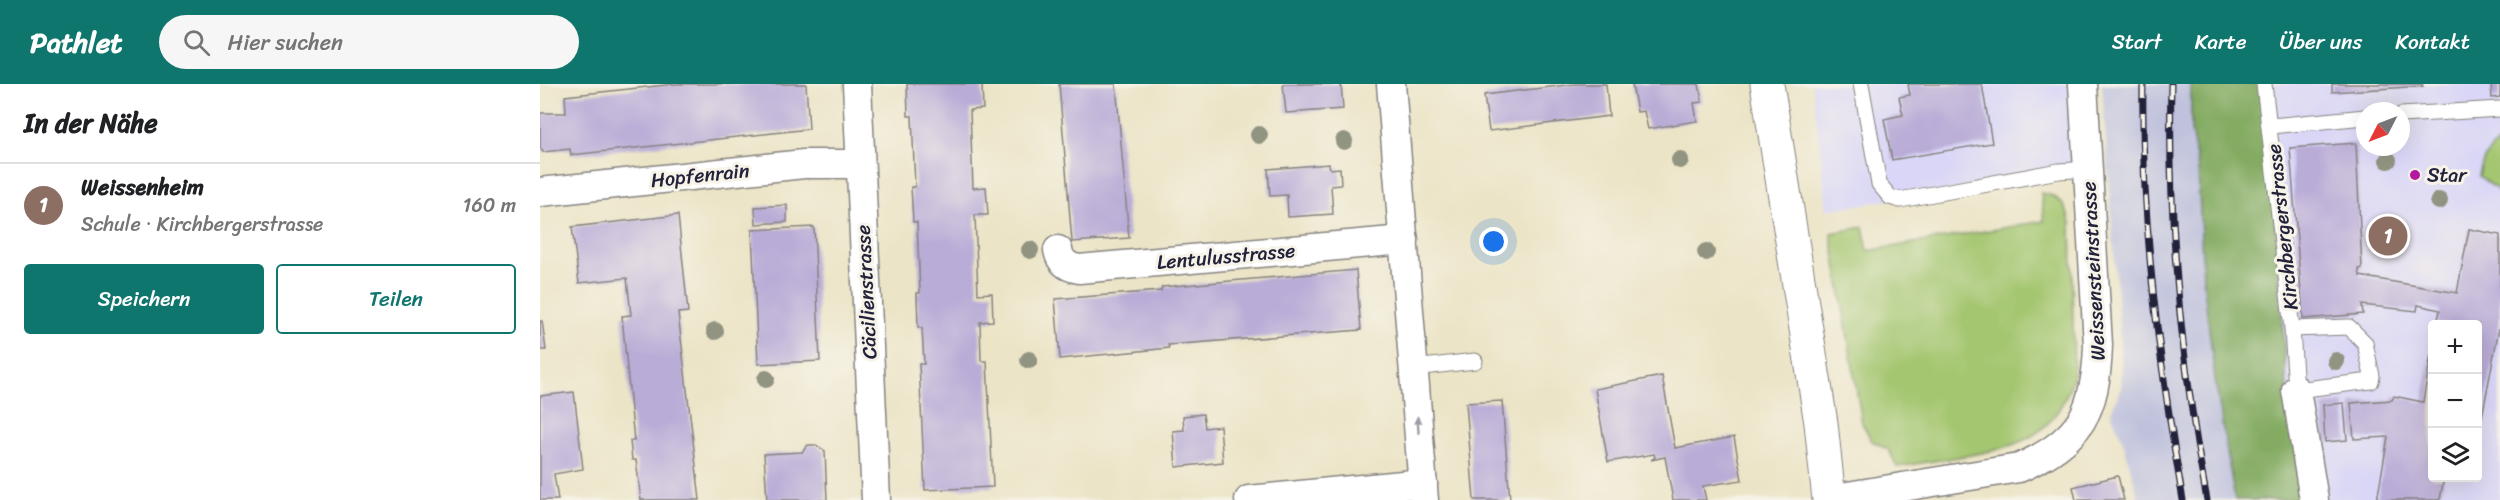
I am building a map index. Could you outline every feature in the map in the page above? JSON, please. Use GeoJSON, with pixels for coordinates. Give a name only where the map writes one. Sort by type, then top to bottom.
{"type":"FeatureCollection","features":[{"type":"Feature","properties":{"kind":"main road","name":"Weissensteinstrasse"},"geometry":{"type":"LineString","coordinates":[[1767,84],[1821,423],[1829,500]]}},
{"type":"Feature","properties":{"kind":"street","name":"Cäcilienstrasse"},"geometry":{"type":"LineString","coordinates":[[857,84],[876,500]]}},
{"type":"Feature","properties":{"kind":"street"},"geometry":{"type":"LineString","coordinates":[[1249,500],[1423,491],[1391,84]]}},
{"type":"Feature","properties":{"kind":"street","name":"Weissensteinstrasse"},"geometry":{"type":"LineString","coordinates":[[1829,500],[2019,468],[2048,455],[2066,441],[2090,406],[2097,379],[2098,345],[2083,84]]}},
{"type":"Feature","properties":{"kind":"street","name":"Hopfenrain"},"geometry":{"type":"LineString","coordinates":[[540,192],[804,164],[860,164]]}},
{"type":"Feature","properties":{"kind":"street","name":"Lentulusstrasse"},"geometry":{"type":"LineString","coordinates":[[1058,249],[1062,261],[1069,267],[1079,269],[1404,240]]}},
{"type":"Feature","properties":{"kind":"street","name":"Kirchbergerstrasse"},"geometry":{"type":"LineString","coordinates":[[2296,390],[2314,500]]}},
{"type":"Feature","properties":{"kind":"lane"},"geometry":{"type":"LineString","coordinates":[[1861,84],[1879,184],[1890,197],[1900,200],[2059,171],[2088,169]]}},
{"type":"Feature","properties":{"kind":"lane","name":"Kirchbergerstrasse"},"geometry":{"type":"LineString","coordinates":[[2264,84],[2271,126],[2296,390],[2371,381],[2365,343],[2349,327],[2292,329]]}},
{"type":"Feature","properties":{"kind":"lane"},"geometry":{"type":"LineString","coordinates":[[2410,114],[2500,109]]}},
{"type":"Feature","properties":{"kind":"lane","name":"Kirchbergerstrasse"},"geometry":{"type":"LineString","coordinates":[[2271,126],[2356,118]]}},
{"type":"Feature","properties":{"kind":"lane"},"geometry":{"type":"LineString","coordinates":[[1414,368],[1475,361]]}},
{"type":"Feature","properties":{"kind":"shaded area"},"geometry":{"type":"Polygon","coordinates":[[[1812,84],[2074,84],[2073,170],[1827,210],[1812,84]]]}},
{"type":"Feature","properties":{"kind":"shaded area"},"geometry":{"type":"Polygon","coordinates":[[[2102,84],[2191,84],[2191,130],[2198,168],[2203,279],[2216,386],[2235,500],[2139,500],[2124,444],[2111,412],[2121,388],[2122,367],[2102,84]]]}},
{"type":"Feature","properties":{"kind":"shaded area"},"geometry":{"type":"Polygon","coordinates":[[[2269,84],[2500,84],[2500,500],[2306,500],[2287,387],[2267,101],[2269,84]]]}},
{"type":"Feature","properties":{"kind":"green space"},"geometry":{"type":"Polygon","coordinates":[[[2191,84],[2269,84],[2267,107],[2287,387],[2306,500],[2235,500],[2216,386],[2203,279],[2198,168],[2191,130],[2191,84]]]}},
{"type":"Feature","properties":{"kind":"green space"},"geometry":{"type":"Polygon","coordinates":[[[2500,141],[2500,192],[2479,176],[2486,156],[2500,141]]]}},
{"type":"Feature","properties":{"kind":"green space"},"geometry":{"type":"Polygon","coordinates":[[[2041,193],[2053,196],[2061,202],[2071,223],[2074,374],[2067,394],[2048,423],[2023,441],[1990,451],[1897,467],[1889,450],[1872,441],[1862,423],[1831,233],[1863,227],[1868,251],[2044,221],[2041,193]]]}},
{"type":"Feature","properties":{"kind":"building"},"geometry":{"type":"Polygon","coordinates":[[[675,84],[806,84],[809,129],[571,155],[570,149],[543,152],[540,147],[540,113],[566,113],[565,96],[675,84]]]}},
{"type":"Feature","properties":{"kind":"building"},"geometry":{"type":"Polygon","coordinates":[[[907,84],[982,84],[983,109],[970,110],[973,188],[986,187],[988,215],[975,215],[978,294],[992,293],[993,321],[980,322],[981,361],[987,361],[993,487],[925,490],[919,364],[924,364],[922,328],[918,328],[917,293],[920,293],[917,222],[913,222],[911,187],[915,187],[912,116],[908,116],[907,84]]]}},
{"type":"Feature","properties":{"kind":"building"},"geometry":{"type":"Polygon","coordinates":[[[1059,84],[1116,84],[1129,238],[1072,242],[1059,84]]]}},
{"type":"Feature","properties":{"kind":"building"},"geometry":{"type":"Polygon","coordinates":[[[1283,84],[1341,84],[1343,109],[1286,113],[1283,84]]]}},
{"type":"Feature","properties":{"kind":"building"},"geometry":{"type":"Polygon","coordinates":[[[1575,84],[1606,84],[1609,116],[1489,131],[1484,95],[1575,84]]]}},
{"type":"Feature","properties":{"kind":"building"},"geometry":{"type":"Polygon","coordinates":[[[1632,84],[1699,84],[1702,102],[1694,103],[1697,121],[1648,129],[1644,111],[1637,112],[1632,84]]]}},
{"type":"Feature","properties":{"kind":"building"},"geometry":{"type":"Polygon","coordinates":[[[1908,84],[1982,84],[1992,143],[1892,160],[1884,119],[1903,115],[1899,97],[1910,95],[1908,84]]]}},
{"type":"Feature","properties":{"kind":"building"},"geometry":{"type":"Polygon","coordinates":[[[2332,84],[2422,84],[2423,86],[2332,92],[2332,84]]]}},
{"type":"Feature","properties":{"kind":"building"},"geometry":{"type":"Polygon","coordinates":[[[2491,84],[2500,84],[2500,97],[2492,98],[2491,84]]]}},
{"type":"Feature","properties":{"kind":"building"},"geometry":{"type":"Polygon","coordinates":[[[2356,143],[2362,269],[2359,269],[2360,276],[2457,293],[2469,229],[2500,235],[2500,323],[2482,417],[2482,320],[2438,320],[2440,310],[2418,305],[2417,311],[2362,305],[2363,314],[2303,319],[2290,148],[2356,143]]]}},
{"type":"Feature","properties":{"kind":"building"},"geometry":{"type":"Polygon","coordinates":[[[1329,164],[1330,169],[1340,168],[1341,185],[1331,186],[1333,214],[1288,217],[1287,195],[1270,196],[1268,169],[1329,164]]]}},
{"type":"Feature","properties":{"kind":"building"},"geometry":{"type":"Polygon","coordinates":[[[787,205],[787,222],[756,224],[755,207],[787,205]]]}},
{"type":"Feature","properties":{"kind":"building"},"geometry":{"type":"Polygon","coordinates":[[[678,215],[688,312],[678,313],[700,500],[641,500],[636,460],[632,460],[630,441],[634,441],[622,316],[631,315],[627,278],[579,283],[572,227],[678,215]]]}},
{"type":"Feature","properties":{"kind":"building"},"geometry":{"type":"Polygon","coordinates":[[[814,227],[820,361],[758,364],[752,230],[814,227]]]}},
{"type":"Feature","properties":{"kind":"building"},"geometry":{"type":"Polygon","coordinates":[[[1356,270],[1361,330],[1168,345],[1169,348],[1060,359],[1055,299],[1161,291],[1162,287],[1356,270]]]}},
{"type":"Feature","properties":{"kind":"building"},"geometry":{"type":"Polygon","coordinates":[[[540,321],[542,321],[546,350],[540,350],[540,321]]]}},
{"type":"Feature","properties":{"kind":"building"},"geometry":{"type":"Polygon","coordinates":[[[2428,372],[2428,482],[2443,482],[2440,500],[2377,500],[2388,437],[2354,439],[2351,403],[2392,400],[2394,396],[2423,402],[2428,372]]]}},
{"type":"Feature","properties":{"kind":"building"},"geometry":{"type":"Polygon","coordinates":[[[1662,376],[1675,448],[1734,437],[1742,480],[1703,486],[1706,500],[1673,500],[1665,457],[1651,460],[1655,457],[1654,454],[1608,462],[1595,389],[1662,376]]]}},
{"type":"Feature","properties":{"kind":"building"},"geometry":{"type":"Polygon","coordinates":[[[574,392],[583,469],[554,474],[558,500],[540,500],[540,396],[574,392]]]}},
{"type":"Feature","properties":{"kind":"building"},"geometry":{"type":"Polygon","coordinates":[[[1502,401],[1510,500],[1474,500],[1466,403],[1502,401]]]}},
{"type":"Feature","properties":{"kind":"building"},"geometry":{"type":"Polygon","coordinates":[[[2344,403],[2347,440],[2325,442],[2323,405],[2344,403]]]}},
{"type":"Feature","properties":{"kind":"building"},"geometry":{"type":"Polygon","coordinates":[[[1203,414],[1205,428],[1220,426],[1223,462],[1176,467],[1173,431],[1184,430],[1183,416],[1203,414]]]}},
{"type":"Feature","properties":{"kind":"building"},"geometry":{"type":"Polygon","coordinates":[[[808,445],[816,445],[825,451],[827,500],[767,500],[764,454],[802,452],[808,445]]]}},
{"type":"Feature","properties":{"kind":"building"},"geometry":{"type":"Polygon","coordinates":[[[2118,476],[2124,500],[2076,500],[2073,487],[2118,476]]]}},
{"type":"Feature","properties":{"kind":"railway"},"geometry":{"type":"LineString","coordinates":[[2143,84],[2148,241],[2159,345],[2183,500]]}},
{"type":"Feature","properties":{"kind":"railway"},"geometry":{"type":"LineString","coordinates":[[2171,84],[2172,188],[2178,293],[2190,397],[2207,500]]}},
{"type":"Feature","properties":{"kind":"place","name":"Star"},"geometry":{"type":"Point","coordinates":[2415,175]}},
{"type":"Feature","properties":{"kind":"place","name":"Weissenheim"},"geometry":{"type":"Point","coordinates":[2388,236]}}]}
